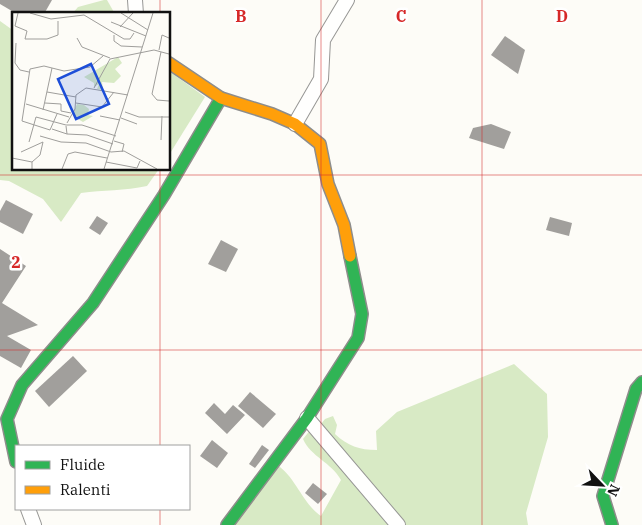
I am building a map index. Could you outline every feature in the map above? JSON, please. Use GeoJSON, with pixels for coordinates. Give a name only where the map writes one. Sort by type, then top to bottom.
{"type":"FeatureCollection","features":[{"type":"Feature","properties":{"kind":"street"},"geometry":{"type":"LineString","coordinates":[[295,124],[321,79],[323,40],[347,0]]}},
{"type":"Feature","properties":{"kind":"street"},"geometry":{"type":"LineString","coordinates":[[170,64],[220,98],[272,114],[295,124],[320,144],[328,184],[344,225],[362,314],[358,338],[307,418],[227,525]]}},
{"type":"Feature","properties":{"kind":"street"},"geometry":{"type":"LineString","coordinates":[[15,457],[7,419],[22,385],[94,303],[164,195],[220,98]]}},
{"type":"Feature","properties":{"kind":"street"},"geometry":{"type":"LineString","coordinates":[[612,525],[603,496],[636,389],[642,382]]}},
{"type":"Feature","properties":{"kind":"street"},"geometry":{"type":"LineString","coordinates":[[307,418],[398,525]]}},
{"type":"Feature","properties":{"kind":"street"},"geometry":{"type":"LineString","coordinates":[[28,510],[34,525]]}},
{"type":"Feature","properties":{"kind":"green space"},"geometry":{"type":"Polygon","coordinates":[[[107,0],[114,12],[74,12],[78,7],[107,0]]]}},
{"type":"Feature","properties":{"kind":"green space"},"geometry":{"type":"Polygon","coordinates":[[[0,21],[12,30],[12,170],[158,170],[147,186],[81,193],[61,222],[43,199],[9,181],[0,180],[0,21]]]}},
{"type":"Feature","properties":{"kind":"green space"},"geometry":{"type":"Polygon","coordinates":[[[170,72],[205,97],[170,153],[170,72]]]}},
{"type":"Feature","properties":{"kind":"green space"},"geometry":{"type":"Polygon","coordinates":[[[514,364],[547,394],[548,437],[526,513],[528,525],[232,525],[276,464],[289,476],[314,511],[321,516],[341,480],[311,450],[303,439],[315,424],[321,424],[325,419],[333,416],[337,425],[335,434],[340,438],[354,447],[377,450],[376,431],[397,412],[514,364]]]}},
{"type":"Feature","properties":{"kind":"building"},"geometry":{"type":"Polygon","coordinates":[[[0,0],[52,0],[45,12],[14,12],[0,4],[0,0]]]}},
{"type":"Feature","properties":{"kind":"building"},"geometry":{"type":"Polygon","coordinates":[[[505,36],[525,50],[518,74],[491,55],[505,36]]]}},
{"type":"Feature","properties":{"kind":"building"},"geometry":{"type":"Polygon","coordinates":[[[491,124],[511,132],[504,149],[469,138],[473,128],[491,124]]]}},
{"type":"Feature","properties":{"kind":"building"},"geometry":{"type":"Polygon","coordinates":[[[6,200],[33,214],[23,234],[0,222],[0,211],[6,200]]]}},
{"type":"Feature","properties":{"kind":"building"},"geometry":{"type":"Polygon","coordinates":[[[97,216],[108,223],[100,235],[89,228],[97,216]]]}},
{"type":"Feature","properties":{"kind":"building"},"geometry":{"type":"Polygon","coordinates":[[[550,217],[572,223],[569,236],[546,230],[550,217]]]}},
{"type":"Feature","properties":{"kind":"building"},"geometry":{"type":"Polygon","coordinates":[[[221,240],[238,249],[226,272],[208,264],[221,240]]]}},
{"type":"Feature","properties":{"kind":"building"},"geometry":{"type":"Polygon","coordinates":[[[0,249],[26,266],[2,303],[38,325],[7,336],[31,350],[21,368],[0,356],[0,249]]]}},
{"type":"Feature","properties":{"kind":"building"},"geometry":{"type":"Polygon","coordinates":[[[73,356],[87,371],[49,407],[35,391],[73,356]]]}},
{"type":"Feature","properties":{"kind":"building"},"geometry":{"type":"Polygon","coordinates":[[[250,392],[276,414],[263,428],[238,406],[250,392]]]}},
{"type":"Feature","properties":{"kind":"building"},"geometry":{"type":"Polygon","coordinates":[[[214,403],[225,414],[233,405],[245,415],[227,434],[205,413],[214,403]]]}},
{"type":"Feature","properties":{"kind":"building"},"geometry":{"type":"Polygon","coordinates":[[[212,440],[228,453],[217,468],[200,456],[212,440]]]}},
{"type":"Feature","properties":{"kind":"building"},"geometry":{"type":"Polygon","coordinates":[[[262,445],[269,450],[255,468],[249,464],[262,445]]]}},
{"type":"Feature","properties":{"kind":"building"},"geometry":{"type":"Polygon","coordinates":[[[313,483],[327,494],[318,504],[305,493],[313,483]]]}},
{"type":"Feature","properties":{"kind":"traffic: fast"},"geometry":{"type":"LineString","coordinates":[[15,457],[7,419],[22,385],[93,303],[164,195],[221,98]]}},
{"type":"Feature","properties":{"kind":"traffic: fast"},"geometry":{"type":"LineString","coordinates":[[227,525],[307,418],[358,338],[362,314],[350,256]]}},
{"type":"Feature","properties":{"kind":"traffic: fast"},"geometry":{"type":"LineString","coordinates":[[612,525],[603,496],[636,389],[642,382]]}},
{"type":"Feature","properties":{"kind":"traffic: slow"},"geometry":{"type":"LineString","coordinates":[[170,64],[221,98],[272,114],[295,124],[320,144],[328,184],[344,225],[350,256]]}}]}
